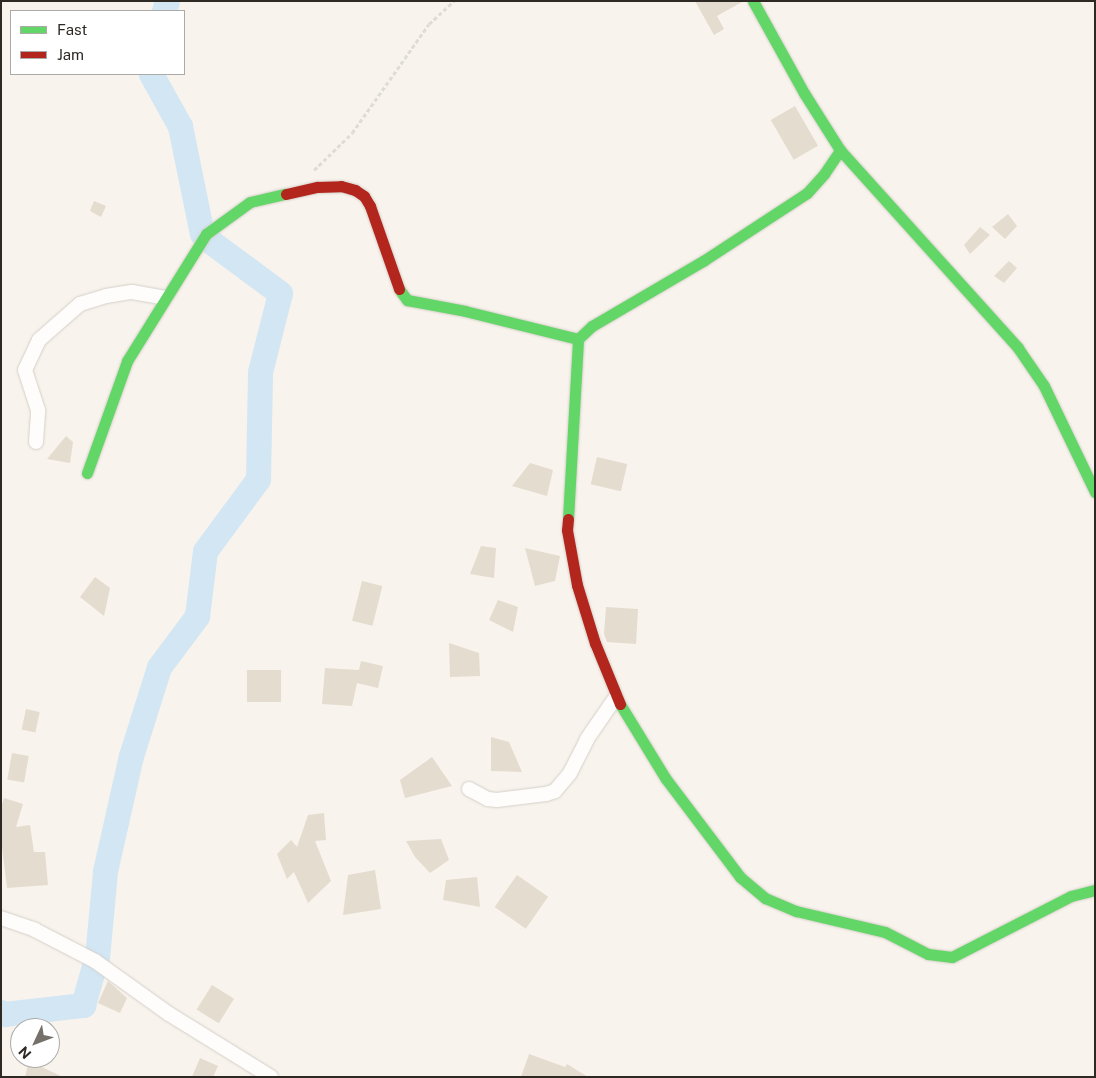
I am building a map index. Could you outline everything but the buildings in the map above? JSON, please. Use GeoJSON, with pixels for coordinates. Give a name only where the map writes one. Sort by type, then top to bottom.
{"type":"FeatureCollection","features":[{"type":"Feature","properties":{"kind":"street"},"geometry":{"type":"LineString","coordinates":[[753,1],[804,93],[840,150],[1018,348],[1044,386],[1095,492]]}},
{"type":"Feature","properties":{"kind":"street"},"geometry":{"type":"LineString","coordinates":[[840,150],[824,174],[807,193],[695,265],[592,326],[578,338],[567,530],[577,585],[595,643],[616,697],[666,779],[740,877],[753,890],[778,905],[885,932],[928,954],[952,957],[1072,896],[1095,890]]}},
{"type":"Feature","properties":{"kind":"street"},"geometry":{"type":"LineString","coordinates":[[87,473],[127,361],[206,234],[250,202],[317,187],[341,186],[355,190],[364,196],[370,206],[393,275],[402,295],[407,300],[465,311],[578,338]]}},
{"type":"Feature","properties":{"kind":"street"},"geometry":{"type":"LineString","coordinates":[[36,442],[38,410],[25,370],[38,340],[80,304],[106,296],[132,292],[165,298]]}},
{"type":"Feature","properties":{"kind":"street"},"geometry":{"type":"LineString","coordinates":[[469,789],[488,799],[497,800],[538,796],[555,790],[570,773],[587,740],[616,697]]}},
{"type":"Feature","properties":{"kind":"street"},"geometry":{"type":"LineString","coordinates":[[1,918],[35,930],[95,961],[170,1014],[271,1077]]}},
{"type":"Feature","properties":{"kind":"path"},"geometry":{"type":"LineString","coordinates":[[312,172],[352,133],[429,24],[454,1]]}},
{"type":"Feature","properties":{"kind":"waterway"},"geometry":{"type":"LineString","coordinates":[[164,10],[167,1]]}},
{"type":"Feature","properties":{"kind":"waterway"},"geometry":{"type":"LineString","coordinates":[[152,75],[180,126],[202,234]]}},
{"type":"Feature","properties":{"kind":"waterway"},"geometry":{"type":"LineString","coordinates":[[97,958],[105,871],[131,756],[159,667],[197,616],[205,551],[258,479],[260,372],[280,293],[207,239]]}},
{"type":"Feature","properties":{"kind":"waterway"},"geometry":{"type":"LineString","coordinates":[[1,1012],[4,1014],[83,1005],[94,966]]}},
{"type":"Feature","properties":{"kind":"traffic: fast"},"geometry":{"type":"LineString","coordinates":[[753,1],[804,93],[840,150],[1018,348],[1044,386],[1095,492]]}},
{"type":"Feature","properties":{"kind":"traffic: fast"},"geometry":{"type":"LineString","coordinates":[[568,519],[578,339],[592,326],[703,261],[807,193],[824,174],[840,150]]}},
{"type":"Feature","properties":{"kind":"traffic: fast"},"geometry":{"type":"LineString","coordinates":[[87,473],[127,361],[206,234],[250,202],[286,194]]}},
{"type":"Feature","properties":{"kind":"traffic: fast"},"geometry":{"type":"LineString","coordinates":[[399,289],[407,300],[465,311],[578,339]]}},
{"type":"Feature","properties":{"kind":"traffic: fast"},"geometry":{"type":"LineString","coordinates":[[620,704],[666,779],[740,877],[765,898],[796,911],[885,932],[928,954],[952,957],[1071,896],[1095,890]]}},
{"type":"Feature","properties":{"kind":"traffic: jam"},"geometry":{"type":"LineString","coordinates":[[286,194],[317,187],[341,186],[355,190],[364,196],[370,206],[399,289]]}},
{"type":"Feature","properties":{"kind":"traffic: jam"},"geometry":{"type":"LineString","coordinates":[[568,519],[567,530],[577,585],[595,643],[620,704]]}}]}
